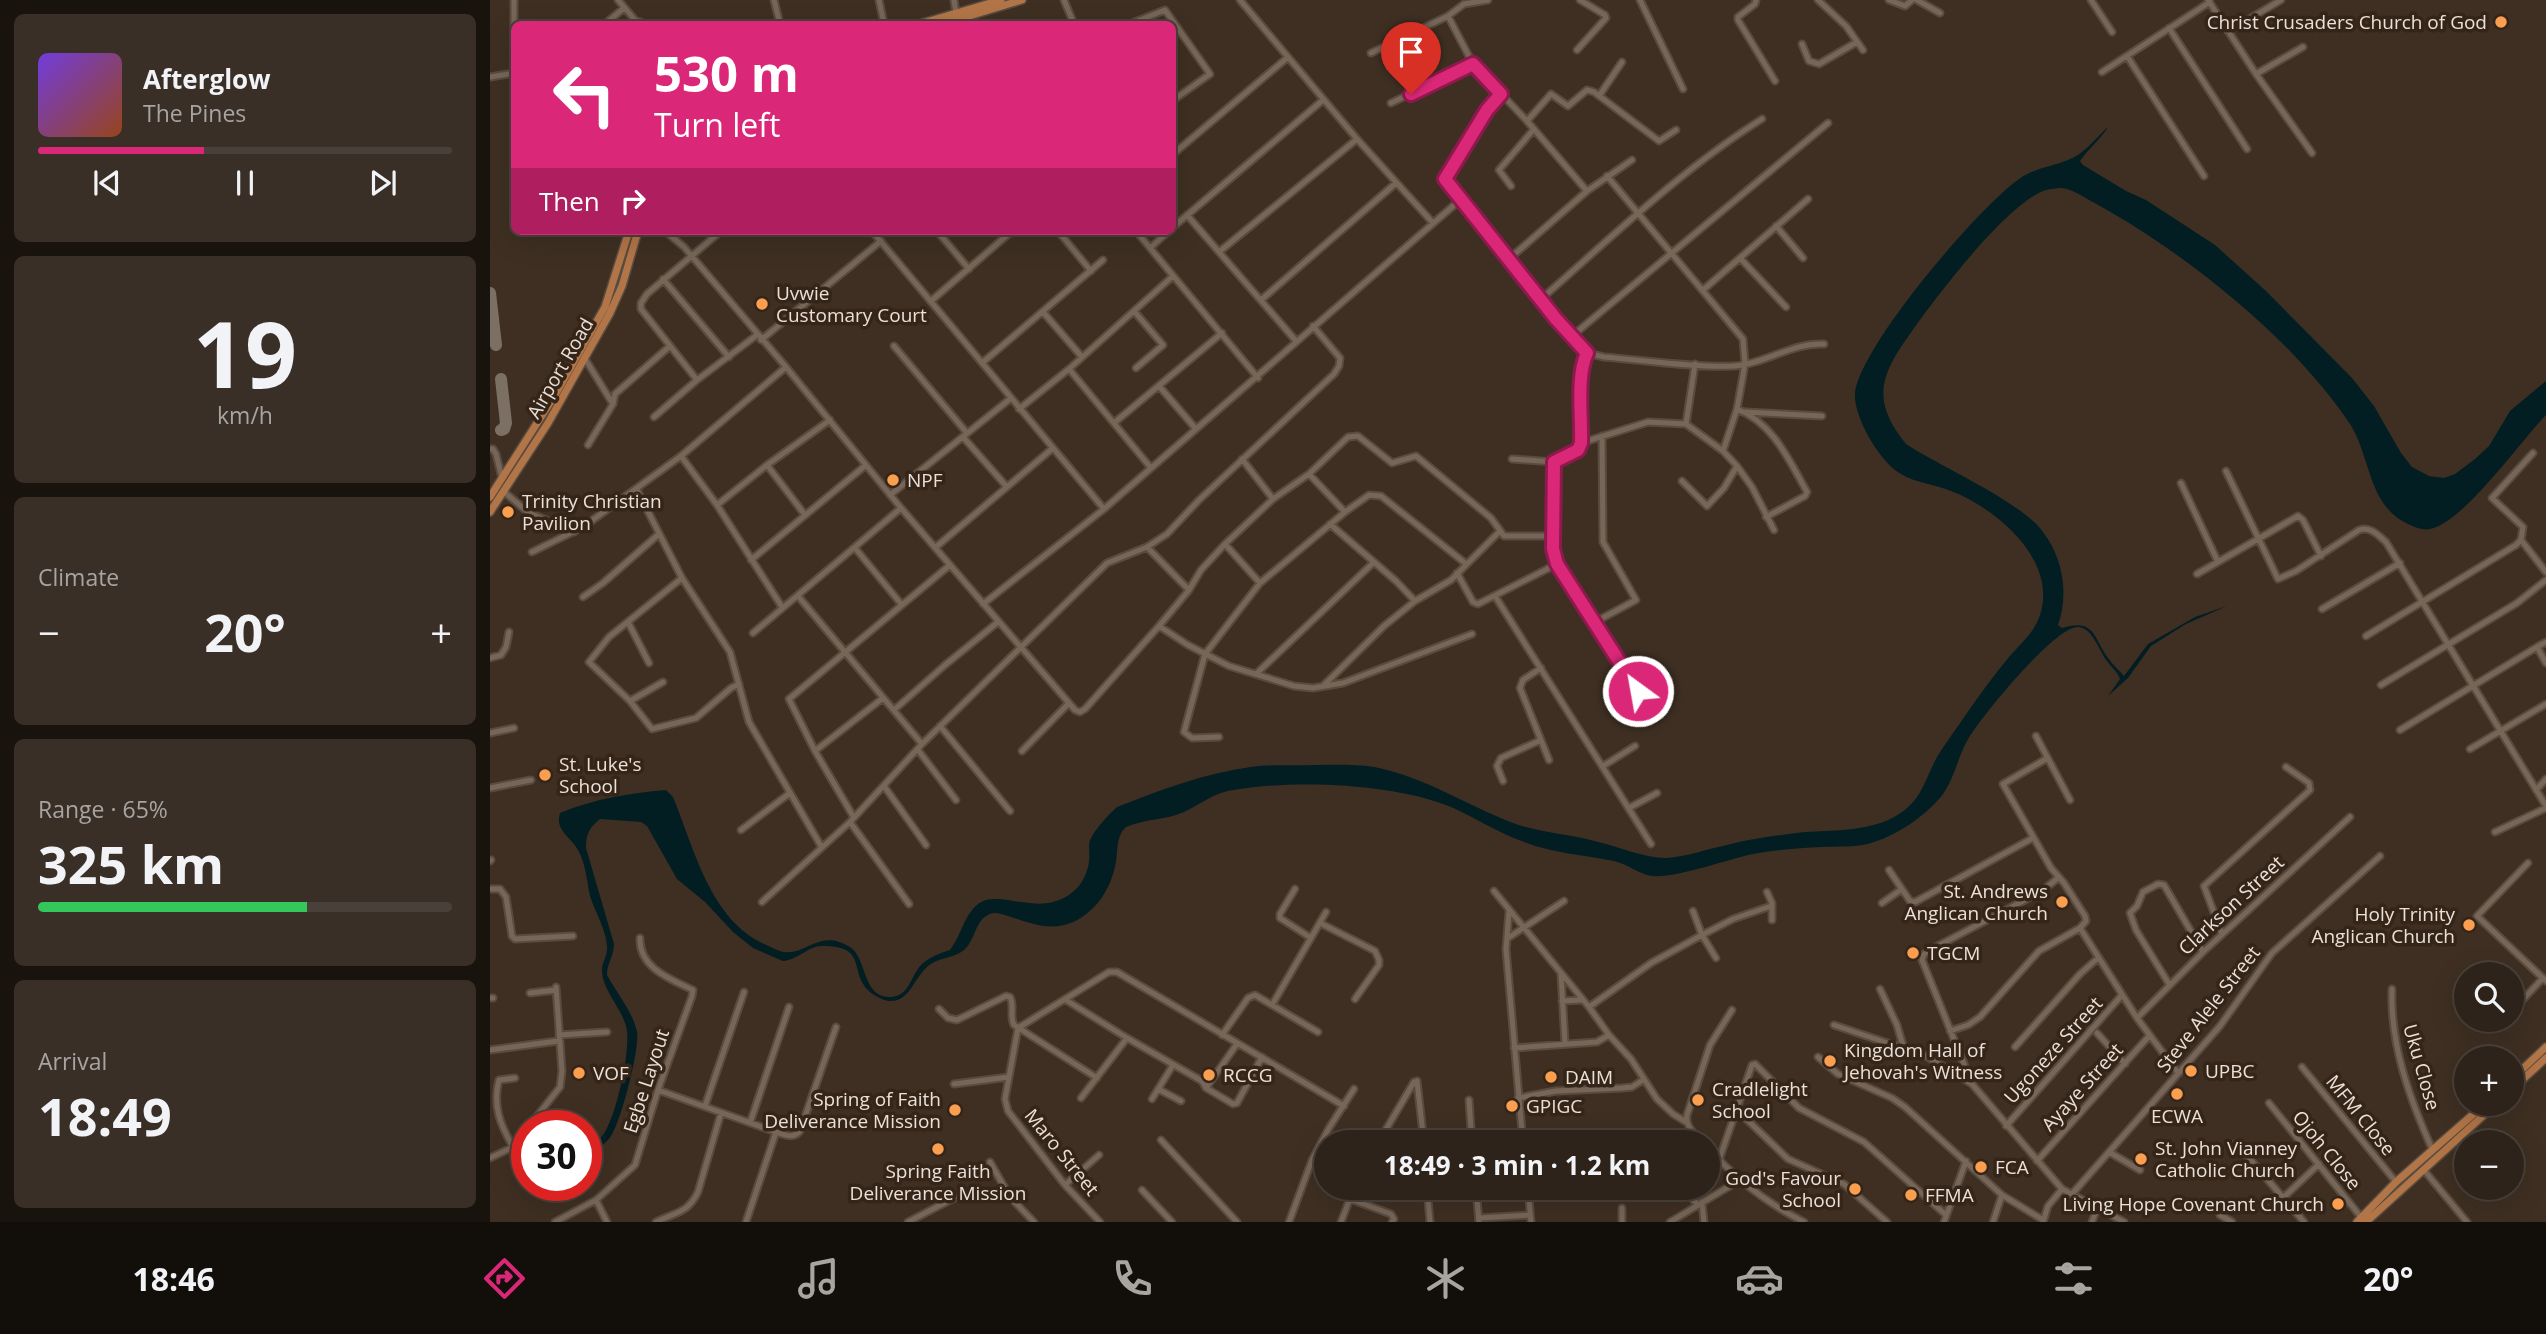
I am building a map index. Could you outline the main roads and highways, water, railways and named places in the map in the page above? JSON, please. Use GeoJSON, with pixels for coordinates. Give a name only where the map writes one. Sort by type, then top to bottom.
{"type":"FeatureCollection","features":[{"type":"Feature","properties":{"kind":"main road"},"geometry":{"type":"LineString","coordinates":[[959,19],[1001,0]]}},
{"type":"Feature","properties":{"kind":"main road"},"geometry":{"type":"LineString","coordinates":[[959,19],[1023,0]]}},
{"type":"Feature","properties":{"kind":"main road","name":"Airport Road"},"geometry":{"type":"LineString","coordinates":[[490,512],[558,397],[604,307],[628,235]]}},
{"type":"Feature","properties":{"kind":"main road","name":"Airport Road"},"geometry":{"type":"LineString","coordinates":[[490,497],[558,397],[610,313],[622,286],[637,235]]}},
{"type":"Feature","properties":{"kind":"main road"},"geometry":{"type":"LineString","coordinates":[[2524,1068],[2546,1047]]}},
{"type":"Feature","properties":{"kind":"main road"},"geometry":{"type":"LineString","coordinates":[[2524,1078],[2546,1058]]}},
{"type":"Feature","properties":{"kind":"main road"},"geometry":{"type":"LineString","coordinates":[[2361,1221],[2396,1182],[2473,1116]]}},
{"type":"Feature","properties":{"kind":"main road"},"geometry":{"type":"LineString","coordinates":[[2361,1221],[2483,1116]]}},
{"type":"Feature","properties":{"kind":"water"},"geometry":{"type":"Polygon","coordinates":[[[2108,127],[2080,161],[2083,165],[2146,200],[2215,245],[2266,291],[2352,378],[2374,406],[2412,467],[2429,476],[2444,478],[2455,474],[2489,446],[2510,411],[2546,381],[2546,415],[2491,480],[2458,512],[2430,529],[2410,525],[2396,517],[2378,494],[2357,438],[2343,414],[2313,376],[2269,330],[2199,272],[2125,220],[2072,191],[2062,188],[2046,190],[2030,198],[1993,231],[1938,296],[1893,360],[1884,386],[1884,400],[1894,428],[1906,444],[1999,497],[2043,532],[2055,553],[2062,577],[2063,601],[2058,625],[2062,628],[2081,626],[2092,631],[2110,661],[2124,676],[2148,644],[2195,617],[2227,606],[2186,624],[2151,646],[2128,678],[2108,696],[2120,679],[2117,674],[2088,631],[2078,627],[2067,631],[2018,675],[1986,714],[1967,741],[1949,784],[1940,798],[1918,819],[1901,830],[1868,844],[1761,853],[1661,876],[1647,875],[1614,861],[1535,846],[1451,807],[1401,793],[1310,784],[1228,791],[1176,815],[1126,827],[1119,839],[1115,868],[1108,887],[1097,904],[1082,917],[1062,926],[1052,926],[990,914],[980,922],[971,942],[964,950],[930,964],[906,994],[895,1001],[874,995],[865,987],[853,956],[837,947],[817,947],[783,961],[753,948],[677,879],[647,826],[641,822],[600,819],[589,832],[586,848],[614,944],[607,975],[632,1017],[637,1032],[636,1053],[620,1116],[611,1136],[602,1145],[602,1135],[618,1099],[625,1065],[626,1026],[603,979],[606,940],[590,896],[584,864],[577,848],[562,830],[559,820],[560,813],[599,800],[666,790],[673,797],[697,859],[717,900],[745,933],[784,952],[800,950],[822,941],[839,942],[855,952],[875,991],[882,996],[891,997],[906,989],[925,962],[950,950],[969,914],[978,904],[998,899],[1049,903],[1062,899],[1075,890],[1088,869],[1090,840],[1102,822],[1117,807],[1217,773],[1274,765],[1374,767],[1411,777],[1523,826],[1587,839],[1658,858],[1681,856],[1735,843],[1796,833],[1868,827],[1906,809],[1917,798],[1948,740],[2009,657],[2027,638],[2040,615],[2043,595],[2040,575],[2032,556],[2004,523],[1968,499],[1907,477],[1885,460],[1863,426],[1855,393],[1862,371],[1877,343],[1924,279],[1977,218],[2025,175],[2074,158],[2108,127]]]}},
{"type":"Feature","properties":{"kind":"place","name":"Christ Crusaders Church of God"},"geometry":{"type":"Point","coordinates":[2501,22]}},
{"type":"Feature","properties":{"kind":"place","name":"Uvwie Customary Court"},"geometry":{"type":"Point","coordinates":[762,304]}},
{"type":"Feature","properties":{"kind":"place","name":"NPF"},"geometry":{"type":"Point","coordinates":[893,480]}},
{"type":"Feature","properties":{"kind":"place","name":"Trinity Christian Pavilion"},"geometry":{"type":"Point","coordinates":[508,512]}},
{"type":"Feature","properties":{"kind":"place","name":"St. Luke's School"},"geometry":{"type":"Point","coordinates":[545,775]}},
{"type":"Feature","properties":{"kind":"place","name":"St. Andrews Anglican Church"},"geometry":{"type":"Point","coordinates":[2062,902]}},
{"type":"Feature","properties":{"kind":"place","name":"Holy Trinity Anglican Church"},"geometry":{"type":"Point","coordinates":[2469,925]}},
{"type":"Feature","properties":{"kind":"place","name":"TGCM"},"geometry":{"type":"Point","coordinates":[1913,953]}},
{"type":"Feature","properties":{"kind":"place","name":"Kingdom Hall of Jehovah's Witness"},"geometry":{"type":"Point","coordinates":[1830,1061]}},
{"type":"Feature","properties":{"kind":"place","name":"UPBC"},"geometry":{"type":"Point","coordinates":[2191,1071]}},
{"type":"Feature","properties":{"kind":"place","name":"VOF"},"geometry":{"type":"Point","coordinates":[579,1073]}},
{"type":"Feature","properties":{"kind":"place","name":"RCCG"},"geometry":{"type":"Point","coordinates":[1209,1075]}},
{"type":"Feature","properties":{"kind":"place","name":"DAIM"},"geometry":{"type":"Point","coordinates":[1551,1077]}},
{"type":"Feature","properties":{"kind":"place","name":"ECWA"},"geometry":{"type":"Point","coordinates":[2177,1094]}},
{"type":"Feature","properties":{"kind":"place","name":"Cradlelight School"},"geometry":{"type":"Point","coordinates":[1698,1100]}},
{"type":"Feature","properties":{"kind":"place","name":"GPIGC"},"geometry":{"type":"Point","coordinates":[1512,1106]}},
{"type":"Feature","properties":{"kind":"place","name":"Spring of Faith Deliverance Mission"},"geometry":{"type":"Point","coordinates":[955,1110]}},
{"type":"Feature","properties":{"kind":"place","name":"Spring Faith Deliverance Mission"},"geometry":{"type":"Point","coordinates":[938,1149]}},
{"type":"Feature","properties":{"kind":"place","name":"St. John Vianney Catholic Church"},"geometry":{"type":"Point","coordinates":[2141,1159]}},
{"type":"Feature","properties":{"kind":"place","name":"FCA"},"geometry":{"type":"Point","coordinates":[1981,1167]}},
{"type":"Feature","properties":{"kind":"place","name":"God's Favour School"},"geometry":{"type":"Point","coordinates":[1855,1189]}},
{"type":"Feature","properties":{"kind":"place","name":"FFMA"},"geometry":{"type":"Point","coordinates":[1911,1195]}},
{"type":"Feature","properties":{"kind":"place","name":"Living Hope Covenant Church"},"geometry":{"type":"Point","coordinates":[2338,1204]}}]}
